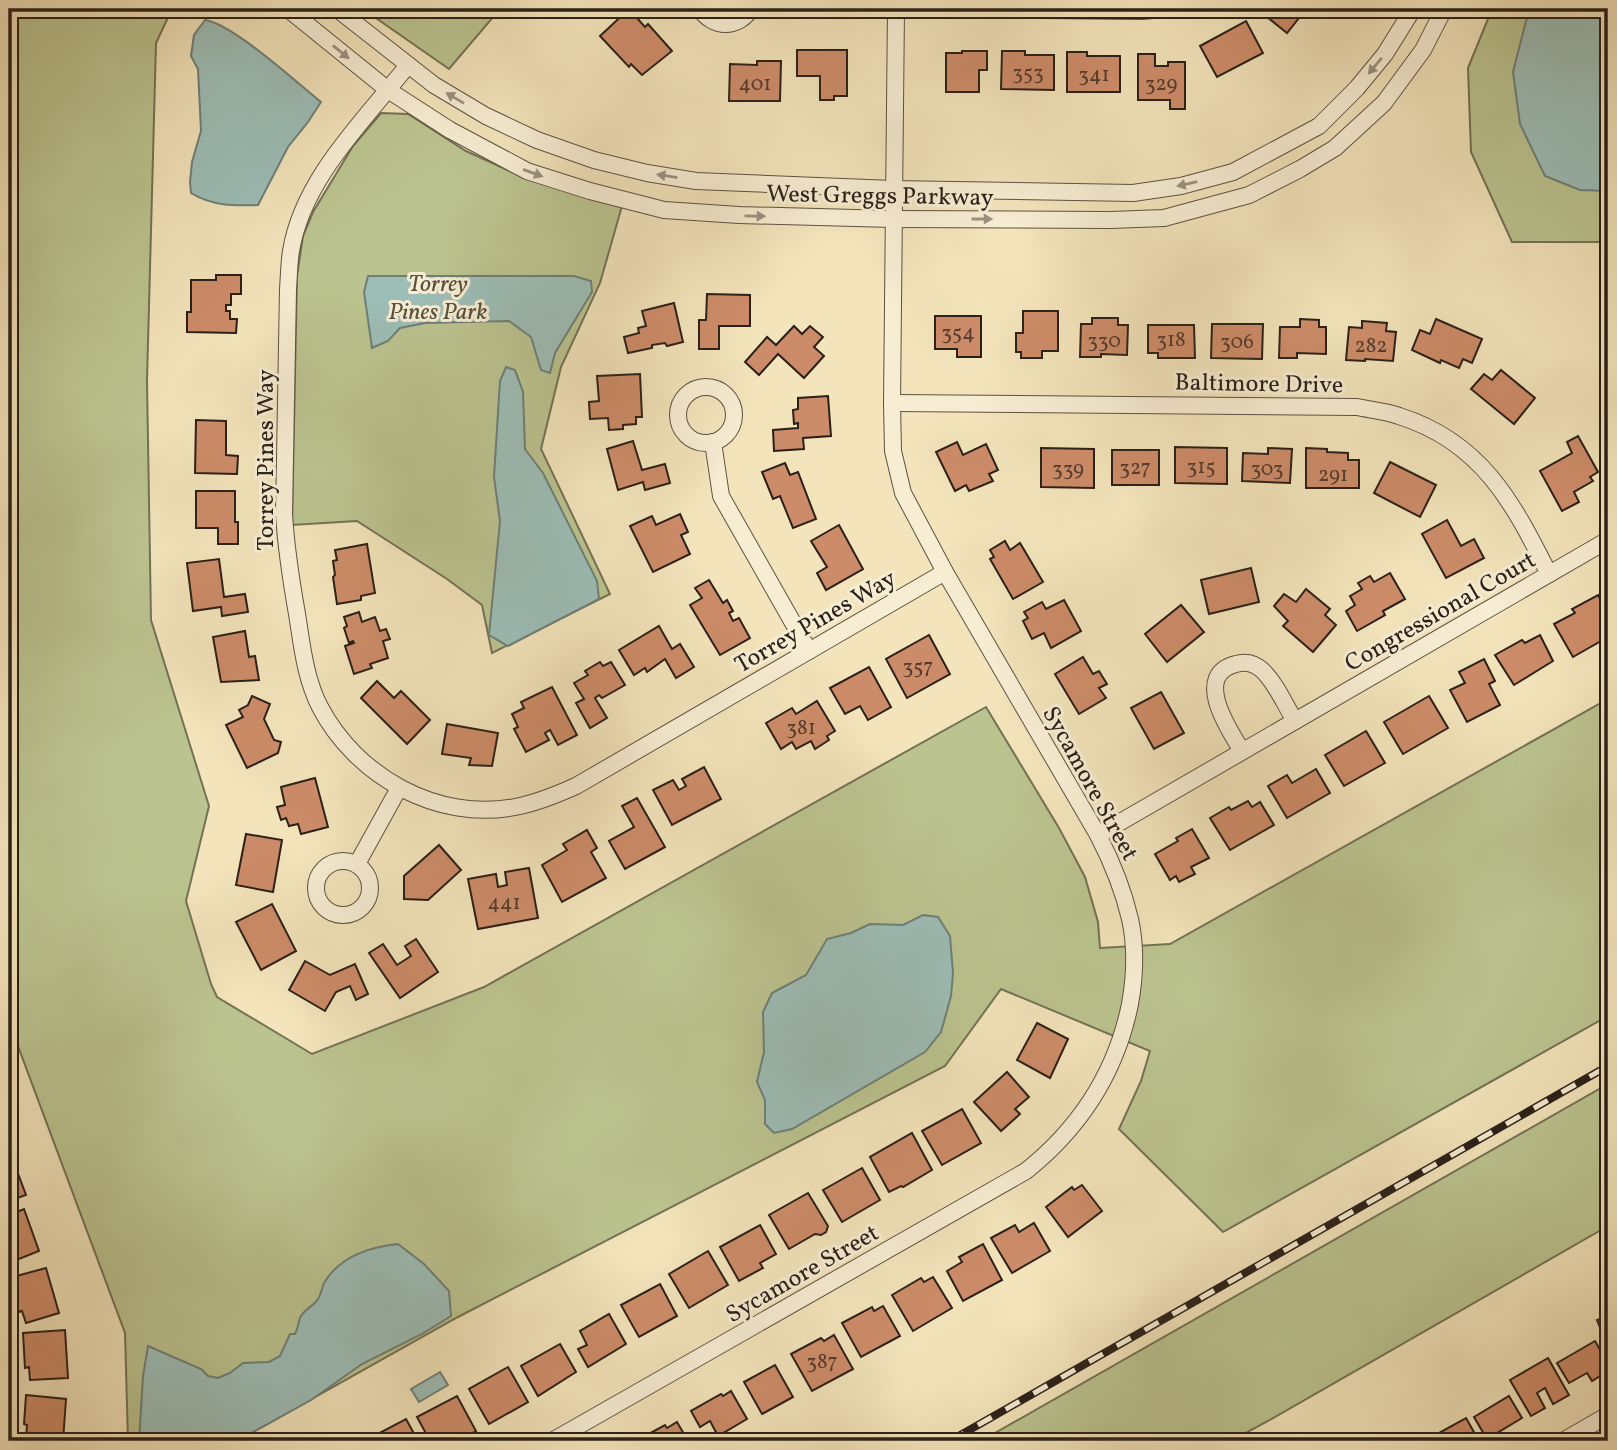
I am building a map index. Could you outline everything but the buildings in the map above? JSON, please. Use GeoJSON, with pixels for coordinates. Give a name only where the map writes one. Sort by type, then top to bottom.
{"type":"FeatureCollection","features":[{"type":"Feature","properties":{"kind":"street","name":"West Greggs Parkway"},"geometry":{"type":"LineString","coordinates":[[288,9],[388,90],[450,130],[527,172],[664,210],[739,215],[893,203],[1133,193],[1181,186],[1233,172],[1319,126],[1357,88],[1385,54],[1413,9]]}},
{"type":"Feature","properties":{"kind":"street","name":"West Greggs Parkway"},"geometry":{"type":"LineString","coordinates":[[337,9],[434,85],[486,116],[537,140],[594,160],[696,181],[893,203],[1164,218],[1249,195],[1300,170],[1335,148],[1384,103],[1423,50],[1444,9]]}},
{"type":"Feature","properties":{"kind":"street"},"geometry":{"type":"LineString","coordinates":[[700,9],[711,21],[720,24],[739,21],[751,9]]}},
{"type":"Feature","properties":{"kind":"street","name":"Sycamore Street"},"geometry":{"type":"LineString","coordinates":[[552,1441],[1026,1171],[1051,1151],[1096,1097],[1110,1069],[1125,1026],[1133,983],[1134,951],[1130,921],[1114,866],[903,494],[893,452],[896,9]]}},
{"type":"Feature","properties":{"kind":"street"},"geometry":{"type":"LineString","coordinates":[[930,9],[1165,9]]}},
{"type":"Feature","properties":{"kind":"street","name":"Torrey Pines Way"},"geometry":{"type":"LineString","coordinates":[[408,65],[329,164],[307,202],[294,237],[288,289],[284,513],[286,544],[306,667],[320,706],[342,740],[369,768],[418,797],[455,807],[505,808],[548,798],[576,786],[945,572]]}},
{"type":"Feature","properties":{"kind":"street","name":"Baltimore Drive"},"geometry":{"type":"LineString","coordinates":[[892,403],[1357,407],[1398,415],[1427,427],[1468,453],[1492,475],[1549,575]]}},
{"type":"Feature","properties":{"kind":"street"},"geometry":{"type":"LineString","coordinates":[[713,442],[721,496],[809,651]]}},
{"type":"Feature","properties":{"kind":"street","name":"Congressional Court"},"geometry":{"type":"LineString","coordinates":[[1098,835],[1608,540]]}},
{"type":"Feature","properties":{"kind":"street"},"geometry":{"type":"LineString","coordinates":[[1242,751],[1217,704],[1217,677],[1226,668],[1249,663],[1260,668],[1295,721]]}},
{"type":"Feature","properties":{"kind":"street"},"geometry":{"type":"LineString","coordinates":[[357,864],[399,788]]}},
{"type":"Feature","properties":{"kind":"street"},"geometry":{"type":"LineString","coordinates":[[1563,1441],[1582,1437],[1608,1415]]}},
{"type":"Feature","properties":{"kind":"green space"},"geometry":{"type":"Polygon","coordinates":[[[9,9],[172,9],[156,43],[147,381],[151,620],[209,806],[186,901],[217,997],[312,1054],[484,987],[986,707],[1059,828],[1085,877],[1098,922],[1100,948],[1170,944],[1608,699],[1608,1016],[1223,1232],[1119,1129],[1141,1081],[1150,1051],[1001,989],[945,1066],[458,1317],[237,1441],[128,1441],[125,1333],[9,1022],[9,9]]]}},
{"type":"Feature","properties":{"kind":"green space"},"geometry":{"type":"Polygon","coordinates":[[[363,9],[500,9],[449,69],[363,9]]]}},
{"type":"Feature","properties":{"kind":"green space"},"geometry":{"type":"Polygon","coordinates":[[[1492,9],[1608,9],[1608,242],[1512,242],[1471,152],[1468,68],[1492,9]]]}},
{"type":"Feature","properties":{"kind":"green space","name":"Torrey Pines Park"},"geometry":{"type":"Polygon","coordinates":[[[381,113],[408,114],[466,151],[527,179],[622,206],[600,283],[561,367],[541,449],[610,594],[492,653],[482,605],[357,521],[292,525],[297,276],[303,236],[313,212],[353,146],[381,113]]]}},
{"type":"Feature","properties":{"kind":"green space"},"geometry":{"type":"Polygon","coordinates":[[[1608,1084],[1608,1226],[1268,1421],[1231,1441],[981,1441],[1608,1084]]]}},
{"type":"Feature","properties":{"kind":"water"},"geometry":{"type":"Polygon","coordinates":[[[1531,9],[1608,9],[1608,191],[1580,190],[1545,176],[1520,124],[1513,72],[1531,9]]]}},
{"type":"Feature","properties":{"kind":"water"},"geometry":{"type":"Polygon","coordinates":[[[205,20],[247,42],[321,102],[288,147],[258,205],[215,203],[191,193],[192,162],[201,131],[198,69],[191,56],[194,35],[205,20]]]}},
{"type":"Feature","properties":{"kind":"water"},"geometry":{"type":"Polygon","coordinates":[[[368,276],[574,276],[591,281],[592,292],[555,353],[550,373],[541,370],[531,337],[509,321],[425,323],[400,328],[388,341],[372,348],[364,292],[368,276]]]}},
{"type":"Feature","properties":{"kind":"water"},"geometry":{"type":"Polygon","coordinates":[[[506,367],[515,370],[523,392],[525,449],[543,473],[597,581],[599,599],[508,646],[489,635],[500,521],[494,477],[500,381],[506,367]]]}},
{"type":"Feature","properties":{"kind":"water"},"geometry":{"type":"Polygon","coordinates":[[[923,915],[938,917],[950,936],[953,973],[951,996],[941,1032],[925,1052],[792,1129],[774,1133],[765,1124],[765,1100],[757,1082],[764,1052],[763,1012],[772,993],[806,975],[827,939],[851,933],[870,924],[903,925],[923,915]]]}},
{"type":"Feature","properties":{"kind":"water"},"geometry":{"type":"Polygon","coordinates":[[[398,1244],[424,1264],[449,1291],[451,1316],[362,1364],[311,1400],[237,1441],[139,1441],[143,1376],[148,1346],[201,1369],[208,1376],[218,1378],[243,1363],[269,1362],[280,1356],[290,1334],[295,1334],[300,1318],[316,1301],[324,1283],[338,1266],[356,1254],[398,1244]]]}},
{"type":"Feature","properties":{"kind":"water"},"geometry":{"type":"Polygon","coordinates":[[[440,1372],[448,1385],[419,1402],[411,1389],[440,1372]]]}},
{"type":"Feature","properties":{"kind":"railway"},"geometry":{"type":"LineString","coordinates":[[950,1441],[1608,1066]]}}]}
